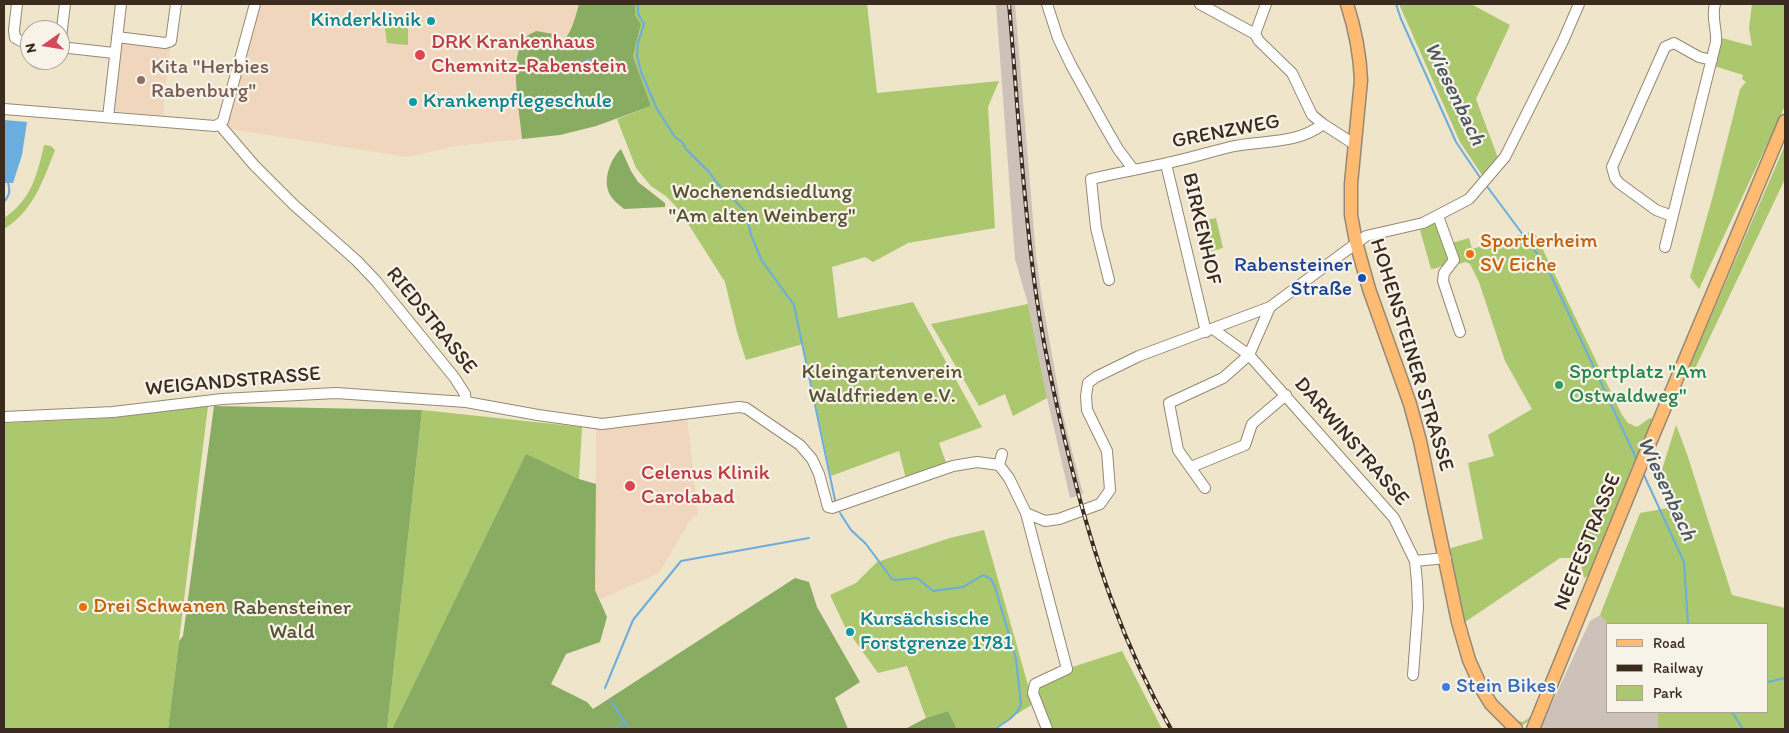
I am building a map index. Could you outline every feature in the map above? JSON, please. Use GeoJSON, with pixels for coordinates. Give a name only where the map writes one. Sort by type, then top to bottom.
{"type":"FeatureCollection","features":[{"type":"Feature","properties":{"kind":"main road","name":"HOHENSTEINER STRASSE"},"geometry":{"type":"LineString","coordinates":[[1347,4],[1356,35],[1361,80],[1350,202],[1356,242],[1369,289],[1410,404],[1446,558],[1458,622],[1469,660],[1483,692],[1491,704],[1516,729]]}},
{"type":"Feature","properties":{"kind":"main road","name":"NEEFESTRASSE"},"geometry":{"type":"LineString","coordinates":[[1533,729],[1636,475],[1785,122]]}},
{"type":"Feature","properties":{"kind":"street"},"geometry":{"type":"LineString","coordinates":[[16,4],[14,30],[15,38],[20,40]]}},
{"type":"Feature","properties":{"kind":"street"},"geometry":{"type":"LineString","coordinates":[[63,20],[65,4]]}},
{"type":"Feature","properties":{"kind":"street"},"geometry":{"type":"LineString","coordinates":[[108,117],[120,4]]}},
{"type":"Feature","properties":{"kind":"street"},"geometry":{"type":"LineString","coordinates":[[117,37],[165,43],[171,41],[176,4]]}},
{"type":"Feature","properties":{"kind":"street"},"geometry":{"type":"LineString","coordinates":[[4,109],[215,126],[223,121],[255,4]]}},
{"type":"Feature","properties":{"kind":"street"},"geometry":{"type":"LineString","coordinates":[[1047,4],[1058,38],[1071,65],[1111,136],[1133,169]]}},
{"type":"Feature","properties":{"kind":"street"},"geometry":{"type":"LineString","coordinates":[[1200,4],[1255,34],[1259,41],[1292,73],[1312,115],[1354,144]]}},
{"type":"Feature","properties":{"kind":"street"},"geometry":{"type":"LineString","coordinates":[[1255,34],[1266,4]]}},
{"type":"Feature","properties":{"kind":"street"},"geometry":{"type":"LineString","coordinates":[[1026,512],[1045,521],[1059,520],[1100,504],[1110,490],[1108,451],[1087,410],[1086,396],[1088,383],[1096,376],[1139,356],[1210,331],[1270,306],[1366,236],[1408,227],[1438,216],[1468,199],[1505,157],[1563,41],[1579,4]]}},
{"type":"Feature","properties":{"kind":"street"},"geometry":{"type":"LineString","coordinates":[[1665,247],[1712,60],[1716,37],[1713,13],[1715,4]]}},
{"type":"Feature","properties":{"kind":"street"},"geometry":{"type":"LineString","coordinates":[[1672,216],[1656,210],[1619,183],[1615,178],[1612,167],[1665,47],[1674,43],[1699,57],[1712,60]]}},
{"type":"Feature","properties":{"kind":"street"},"geometry":{"type":"LineString","coordinates":[[70,47],[114,53]]}},
{"type":"Feature","properties":{"kind":"street","name":"RIEDSTRASSE"},"geometry":{"type":"LineString","coordinates":[[219,124],[254,165],[376,281],[454,377],[465,394],[466,402],[538,416],[602,424],[739,406],[746,408],[800,445],[812,459],[819,474],[828,507],[832,508],[953,466],[977,462],[999,465]]}},
{"type":"Feature","properties":{"kind":"street","name":"GRENZWEG"},"geometry":{"type":"LineString","coordinates":[[1109,280],[1096,228],[1091,179],[1133,169],[1166,164],[1232,146],[1299,137],[1314,131],[1323,124]]}},
{"type":"Feature","properties":{"kind":"street","name":"BIRKENHOF"},"geometry":{"type":"LineString","coordinates":[[1166,164],[1210,331]]}},
{"type":"Feature","properties":{"kind":"street"},"geometry":{"type":"LineString","coordinates":[[1438,216],[1454,260],[1444,273],[1443,281],[1460,332]]}},
{"type":"Feature","properties":{"kind":"street"},"geometry":{"type":"LineString","coordinates":[[1205,488],[1178,450],[1169,403],[1223,378],[1249,355],[1270,306]]}},
{"type":"Feature","properties":{"kind":"street","name":"DARWINSTRASSE"},"geometry":{"type":"LineString","coordinates":[[1210,331],[1249,355],[1394,518],[1415,561],[1418,606],[1413,675]]}},
{"type":"Feature","properties":{"kind":"street","name":"WEIGANDSTRASSE"},"geometry":{"type":"LineString","coordinates":[[4,417],[113,412],[222,399],[336,393],[466,402]]}},
{"type":"Feature","properties":{"kind":"street"},"geometry":{"type":"LineString","coordinates":[[1191,467],[1245,445],[1252,424],[1286,395]]}},
{"type":"Feature","properties":{"kind":"street"},"geometry":{"type":"LineString","coordinates":[[1002,454],[999,465],[1009,478],[1026,512],[1067,669],[1036,684],[1032,693],[1047,729]]}},
{"type":"Feature","properties":{"kind":"street"},"geometry":{"type":"LineString","coordinates":[[1415,561],[1446,558]]}},
{"type":"Feature","properties":{"kind":"shaded area","name":"DRK Krankenhaus Chemnitz-Rabenstein"},"geometry":{"type":"Polygon","coordinates":[[[259,4],[600,4],[610,122],[560,135],[456,146],[408,157],[224,128],[259,4]]]}},
{"type":"Feature","properties":{"kind":"shaded area"},"geometry":{"type":"Polygon","coordinates":[[[996,4],[1015,4],[1036,256],[1062,411],[1083,494],[1070,498],[1028,304],[1015,259],[996,4]]]}},
{"type":"Feature","properties":{"kind":"shaded area","name":"Kita \"Herbies Rabenburg\""},"geometry":{"type":"Polygon","coordinates":[[[120,42],[170,46],[163,116],[115,111],[113,109],[120,42]]]}},
{"type":"Feature","properties":{"kind":"shaded area"},"geometry":{"type":"Polygon","coordinates":[[[687,418],[698,516],[692,517],[659,573],[601,599],[595,590],[596,426],[687,418]]]}},
{"type":"Feature","properties":{"kind":"shaded area"},"geometry":{"type":"Polygon","coordinates":[[[1600,615],[1607,623],[1606,713],[1658,713],[1658,729],[1540,729],[1590,621],[1600,615]]]}},
{"type":"Feature","properties":{"kind":"green space"},"geometry":{"type":"Polygon","coordinates":[[[579,4],[635,4],[635,15],[641,24],[633,56],[651,106],[596,126],[560,135],[522,139],[516,77],[516,65],[521,44],[525,38],[536,31],[553,34],[555,48],[568,35],[579,4]]]}},
{"type":"Feature","properties":{"kind":"green space"},"geometry":{"type":"Polygon","coordinates":[[[635,4],[867,4],[877,93],[999,81],[988,107],[995,228],[908,243],[873,262],[865,257],[832,267],[838,318],[913,302],[982,427],[939,443],[947,465],[906,479],[899,451],[831,476],[803,344],[746,360],[725,282],[680,211],[667,197],[651,186],[636,168],[617,119],[651,106],[633,56],[641,24],[635,15],[635,4]]]}},
{"type":"Feature","properties":{"kind":"green space"},"geometry":{"type":"Polygon","coordinates":[[[1399,4],[1471,4],[1510,25],[1476,99],[1498,158],[1482,175],[1460,142],[1399,4]]]}},
{"type":"Feature","properties":{"kind":"green space"},"geometry":{"type":"Polygon","coordinates":[[[1752,4],[1785,4],[1785,106],[1699,289],[1690,277],[1740,89],[1746,82],[1742,79],[1743,75],[1714,66],[1722,38],[1752,46],[1749,28],[1752,4]]]}},
{"type":"Feature","properties":{"kind":"green space"},"geometry":{"type":"Polygon","coordinates":[[[383,15],[408,17],[408,45],[387,43],[383,15]]]}},
{"type":"Feature","properties":{"kind":"green space"},"geometry":{"type":"Polygon","coordinates":[[[44,145],[51,146],[55,150],[41,184],[23,213],[4,229],[4,218],[21,203],[32,186],[44,145]]]}},
{"type":"Feature","properties":{"kind":"green space"},"geometry":{"type":"Polygon","coordinates":[[[1785,145],[1785,179],[1690,379],[1686,374],[1785,145]]]}},
{"type":"Feature","properties":{"kind":"green space"},"geometry":{"type":"Polygon","coordinates":[[[621,149],[638,182],[665,203],[665,207],[624,209],[612,198],[607,185],[609,168],[614,157],[621,149]]]}},
{"type":"Feature","properties":{"kind":"green space"},"geometry":{"type":"Polygon","coordinates":[[[1216,218],[1223,248],[1204,253],[1197,222],[1216,218]]]}},
{"type":"Feature","properties":{"kind":"green space"},"geometry":{"type":"Polygon","coordinates":[[[1436,222],[1448,263],[1431,269],[1420,230],[1436,222]]]}},
{"type":"Feature","properties":{"kind":"green space"},"geometry":{"type":"Polygon","coordinates":[[[1534,231],[1622,415],[1628,423],[1637,427],[1650,418],[1655,421],[1589,575],[1584,578],[1581,565],[1573,558],[1560,558],[1465,622],[1470,650],[1482,677],[1508,712],[1523,722],[1530,717],[1530,720],[1523,725],[1511,718],[1491,695],[1471,657],[1459,615],[1448,551],[1451,548],[1483,539],[1468,463],[1494,456],[1488,435],[1532,409],[1505,361],[1479,282],[1470,264],[1466,262],[1459,264],[1452,243],[1469,238],[1472,249],[1534,231]]]}},
{"type":"Feature","properties":{"kind":"green space"},"geometry":{"type":"Polygon","coordinates":[[[1028,304],[1047,398],[1013,416],[1005,394],[979,406],[931,324],[1028,304]]]}},
{"type":"Feature","properties":{"kind":"green space"},"geometry":{"type":"Polygon","coordinates":[[[208,406],[168,729],[4,729],[4,423],[111,418],[208,406]]]}},
{"type":"Feature","properties":{"kind":"green space","name":"Rabensteiner Wald"},"geometry":{"type":"Polygon","coordinates":[[[214,406],[422,410],[387,729],[168,729],[179,641],[183,636],[214,406]]]}},
{"type":"Feature","properties":{"kind":"green space"},"geometry":{"type":"Polygon","coordinates":[[[422,410],[582,427],[579,479],[526,455],[392,729],[387,729],[422,410]]]}},
{"type":"Feature","properties":{"kind":"green space"},"geometry":{"type":"Polygon","coordinates":[[[1676,425],[1732,595],[1785,608],[1785,729],[1658,729],[1658,713],[1769,713],[1769,623],[1607,623],[1600,615],[1640,513],[1668,508],[1660,476],[1676,425]]]}},
{"type":"Feature","properties":{"kind":"green space"},"geometry":{"type":"Polygon","coordinates":[[[526,454],[579,479],[596,484],[595,590],[607,617],[600,642],[566,654],[551,684],[587,702],[593,709],[795,578],[809,582],[817,607],[860,682],[835,698],[848,729],[392,729],[526,454]]]}},
{"type":"Feature","properties":{"kind":"green space"},"geometry":{"type":"Polygon","coordinates":[[[984,530],[1028,685],[1063,670],[1122,651],[1162,729],[1045,729],[1033,704],[993,729],[957,729],[948,711],[926,718],[907,666],[878,673],[845,627],[830,595],[856,583],[877,562],[950,538],[984,530]]]}},
{"type":"Feature","properties":{"kind":"green space"},"geometry":{"type":"Polygon","coordinates":[[[948,711],[957,729],[905,729],[926,718],[948,711]]]}},
{"type":"Feature","properties":{"kind":"water"},"geometry":{"type":"Polygon","coordinates":[[[4,120],[27,122],[22,155],[13,183],[4,183],[4,120]]]}},
{"type":"Feature","properties":{"kind":"waterway"},"geometry":{"type":"LineString","coordinates":[[638,4],[638,14],[644,24],[638,43],[637,55],[641,72],[657,109],[675,137],[682,142],[686,149],[743,209],[762,261],[794,305],[835,500]]}},
{"type":"Feature","properties":{"kind":"waterway","name":"Wiesenbach"},"geometry":{"type":"LineString","coordinates":[[1396,4],[1456,142],[1481,179]]}},
{"type":"Feature","properties":{"kind":"waterway"},"geometry":{"type":"LineString","coordinates":[[571,70],[579,67],[586,60],[593,60]]}},
{"type":"Feature","properties":{"kind":"waterway"},"geometry":{"type":"LineString","coordinates":[[4,202],[9,193],[8,183]]}},
{"type":"Feature","properties":{"kind":"waterway","name":"Wiesenbach"},"geometry":{"type":"LineString","coordinates":[[1486,185],[1547,267],[1637,460]]}},
{"type":"Feature","properties":{"kind":"waterway","name":"Wiesenbach"},"geometry":{"type":"LineString","coordinates":[[1643,473],[1684,562],[1688,623]]}},
{"type":"Feature","properties":{"kind":"waterway"},"geometry":{"type":"LineString","coordinates":[[840,513],[851,530],[866,544],[892,579],[917,578],[933,591],[963,587],[983,575],[991,579],[1016,659],[1021,705],[1010,719],[995,729]]}},
{"type":"Feature","properties":{"kind":"waterway"},"geometry":{"type":"LineString","coordinates":[[605,688],[633,620],[681,561],[809,538]]}},
{"type":"Feature","properties":{"kind":"waterway"},"geometry":{"type":"LineString","coordinates":[[1769,682],[1785,678]]}},
{"type":"Feature","properties":{"kind":"waterway"},"geometry":{"type":"LineString","coordinates":[[611,701],[629,729]]}},
{"type":"Feature","properties":{"kind":"waterway","name":"Wiesenbach"},"geometry":{"type":"LineString","coordinates":[[1733,713],[1743,729]]}},
{"type":"Feature","properties":{"kind":"waterway"},"geometry":{"type":"LineString","coordinates":[[616,729],[623,722]]}},
{"type":"Feature","properties":{"kind":"railway"},"geometry":{"type":"LineString","coordinates":[[1009,4],[1023,176],[1034,279],[1041,325],[1064,438],[1089,531],[1111,599],[1138,665],[1171,729]]}},
{"type":"Feature","properties":{"kind":"place","name":"Kinderklinik"},"geometry":{"type":"Point","coordinates":[431,21]}},
{"type":"Feature","properties":{"kind":"place","name":"DRK Krankenhaus Chemnitz-Rabenstein"},"geometry":{"type":"Point","coordinates":[420,55]}},
{"type":"Feature","properties":{"kind":"place","name":"Kita \"Herbies Rabenburg\""},"geometry":{"type":"Point","coordinates":[141,80]}},
{"type":"Feature","properties":{"kind":"place","name":"Krankenpflegeschule"},"geometry":{"type":"Point","coordinates":[413,102]}},
{"type":"Feature","properties":{"kind":"place","name":"Sportlerheim SV Eiche"},"geometry":{"type":"Point","coordinates":[1470,254]}},
{"type":"Feature","properties":{"kind":"place","name":"Rabensteiner Straße"},"geometry":{"type":"Point","coordinates":[1362,278]}},
{"type":"Feature","properties":{"kind":"place","name":"Sportplatz \"Am Ostwaldweg\""},"geometry":{"type":"Point","coordinates":[1559,385]}},
{"type":"Feature","properties":{"kind":"place","name":"Celenus Klinik Carolabad"},"geometry":{"type":"Point","coordinates":[630,486]}},
{"type":"Feature","properties":{"kind":"place","name":"Drei Schwanen"},"geometry":{"type":"Point","coordinates":[83,607]}},
{"type":"Feature","properties":{"kind":"place","name":"Kursächsische Forstgrenze 1781"},"geometry":{"type":"Point","coordinates":[850,632]}},
{"type":"Feature","properties":{"kind":"place","name":"Stein Bikes"},"geometry":{"type":"Point","coordinates":[1446,687]}},
{"type":"Feature","properties":{"kind":"park label","name":"Wochenendsiedlung \"Am alten Weinberg\""},"geometry":{"type":"Point","coordinates":[762,205]}},
{"type":"Feature","properties":{"kind":"park label","name":"Kleingartenverein Waldfrieden e.V."},"geometry":{"type":"Point","coordinates":[882,385]}}]}
